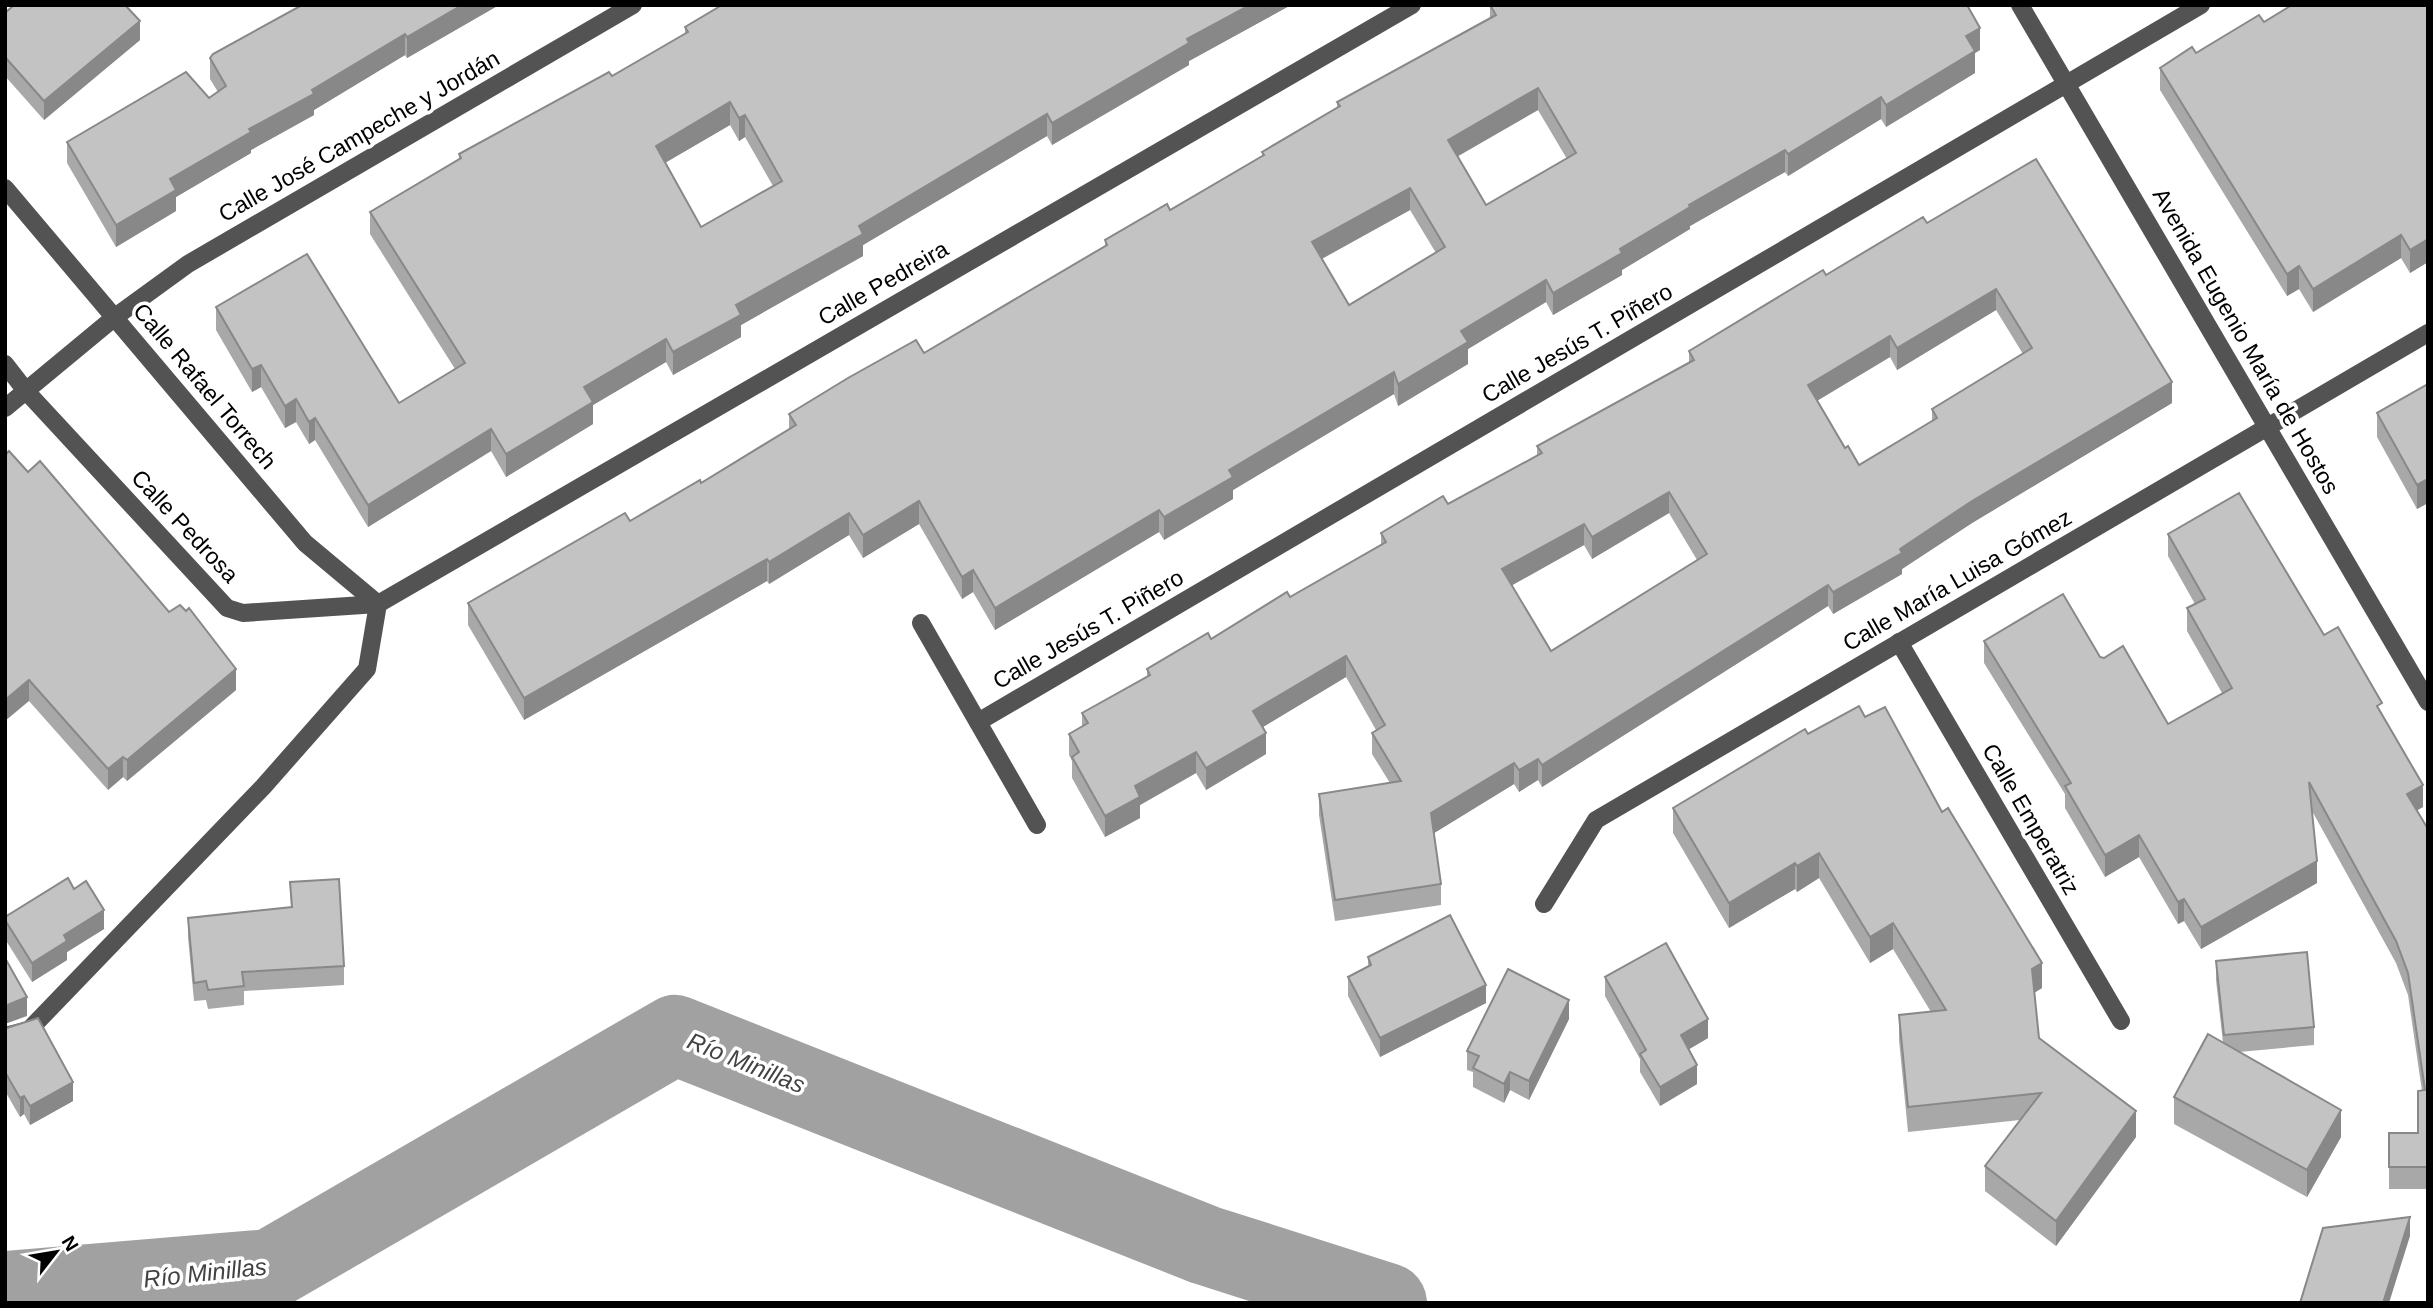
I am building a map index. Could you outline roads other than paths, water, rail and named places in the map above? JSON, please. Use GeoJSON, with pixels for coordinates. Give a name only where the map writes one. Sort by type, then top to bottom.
{"type":"FeatureCollection","features":[{"type":"Feature","properties":{"kind":"street","name":"Calle José Campeche y Jordán"},"geometry":{"type":"LineString","coordinates":[[5,408],[114,317],[188,264],[633,5]]}},
{"type":"Feature","properties":{"kind":"street","name":"Calle Pedreira"},"geometry":{"type":"LineString","coordinates":[[378,604],[1412,5]]}},
{"type":"Feature","properties":{"kind":"street","name":"Avenida Eugenio María de Hostos"},"geometry":{"type":"LineString","coordinates":[[2020,5],[2428,702]]}},
{"type":"Feature","properties":{"kind":"street","name":"Calle Jesús T. Piñero"},"geometry":{"type":"LineString","coordinates":[[978,722],[2201,5]]}},
{"type":"Feature","properties":{"kind":"street","name":"Calle Rafael Torrech"},"geometry":{"type":"LineString","coordinates":[[5,188],[305,543],[378,604]]}},
{"type":"Feature","properties":{"kind":"street","name":"Calle María Luisa Gómez"},"geometry":{"type":"LineString","coordinates":[[1544,904],[1596,820],[2428,333]]}},
{"type":"Feature","properties":{"kind":"street","name":"Calle Pedrosa"},"geometry":{"type":"LineString","coordinates":[[5,364],[26,391],[228,608],[243,614],[378,604]]}},
{"type":"Feature","properties":{"kind":"street"},"geometry":{"type":"LineString","coordinates":[[5,1036],[29,1030],[263,787],[367,669],[378,604]]}},
{"type":"Feature","properties":{"kind":"street"},"geometry":{"type":"LineString","coordinates":[[921,623],[1037,825]]}},
{"type":"Feature","properties":{"kind":"street","name":"Calle Emperatriz"},"geometry":{"type":"LineString","coordinates":[[1899,642],[2121,1021]]}},
{"type":"Feature","properties":{"kind":"waterway","name":"Río Minillas"},"geometry":{"type":"LineString","coordinates":[[5,1291],[271,1269],[675,1035],[1205,1245],[1387,1303]]}}]}
